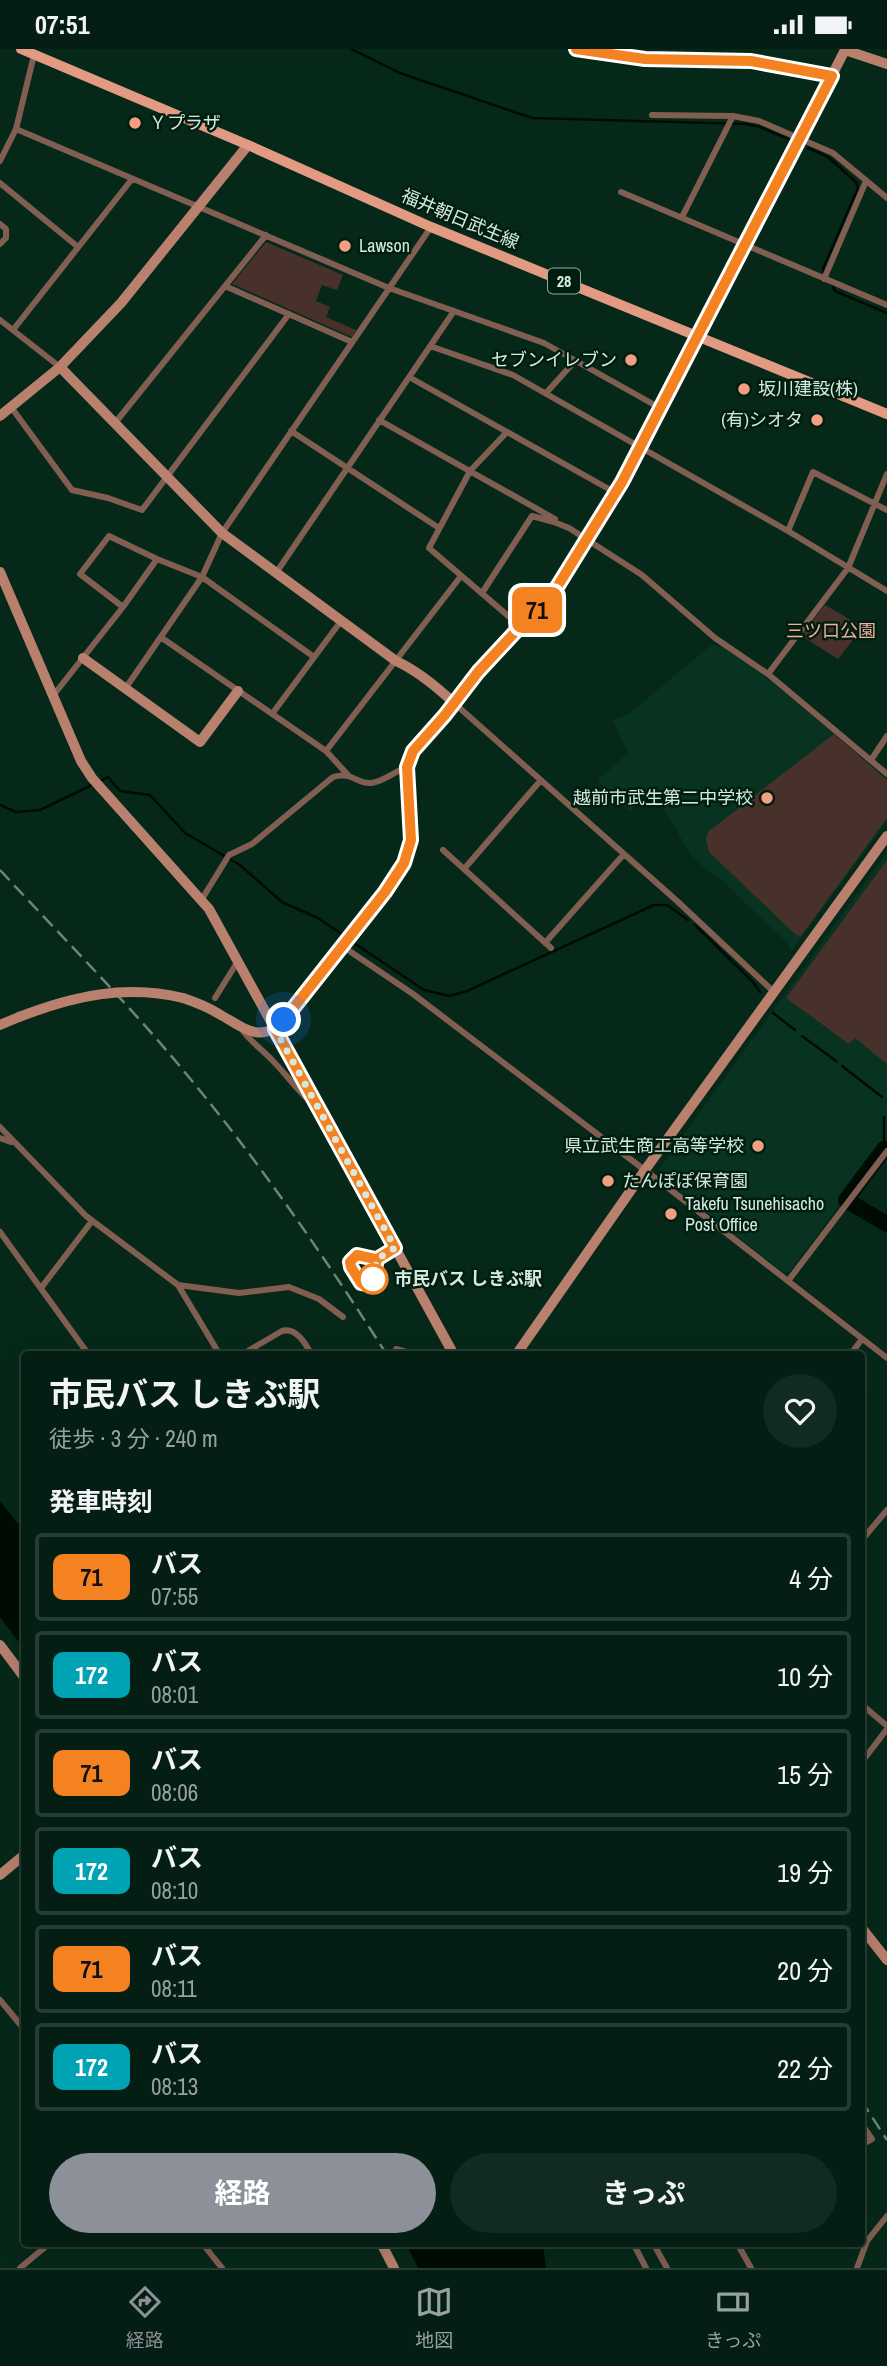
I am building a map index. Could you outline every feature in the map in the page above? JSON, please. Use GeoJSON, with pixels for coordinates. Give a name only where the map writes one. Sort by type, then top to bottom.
{"type":"FeatureCollection","features":[{"type":"Feature","properties":{"kind":"main road","name":"福井朝日武生線"},"geometry":{"type":"LineString","coordinates":[[21,49],[248,145],[431,227],[887,414]]}},
{"type":"Feature","properties":{"kind":"street"},"geometry":{"type":"LineString","coordinates":[[576,49],[645,59],[751,61],[832,76]]}},
{"type":"Feature","properties":{"kind":"street"},"geometry":{"type":"LineString","coordinates":[[0,1025],[76,998],[108,992],[146,991],[183,998],[218,1013],[240,1027],[260,1034],[275,1029],[287,1016],[385,892],[404,863],[411,840],[407,767],[413,751],[478,672],[557,587],[616,492],[845,49],[887,64]]}},
{"type":"Feature","properties":{"kind":"street"},"geometry":{"type":"LineString","coordinates":[[0,161],[16,129],[34,55]]}},
{"type":"Feature","properties":{"kind":"street"},"geometry":{"type":"LineString","coordinates":[[652,115],[733,116],[759,121],[833,153],[887,198]]}},
{"type":"Feature","properties":{"kind":"street"},"geometry":{"type":"LineString","coordinates":[[682,217],[733,116]]}},
{"type":"Feature","properties":{"kind":"street"},"geometry":{"type":"LineString","coordinates":[[16,129],[389,288],[544,343],[660,408]]}},
{"type":"Feature","properties":{"kind":"street"},"geometry":{"type":"LineString","coordinates":[[0,416],[60,367],[121,303],[248,145]]}},
{"type":"Feature","properties":{"kind":"street"},"geometry":{"type":"LineString","coordinates":[[13,330],[132,179]]}},
{"type":"Feature","properties":{"kind":"street"},"geometry":{"type":"LineString","coordinates":[[824,279],[866,181]]}},
{"type":"Feature","properties":{"kind":"street"},"geometry":{"type":"LineString","coordinates":[[0,183],[78,247]]}},
{"type":"Feature","properties":{"kind":"street"},"geometry":{"type":"LineString","coordinates":[[621,192],[887,305]]}},
{"type":"Feature","properties":{"kind":"street"},"geometry":{"type":"LineString","coordinates":[[0,224],[6,229],[6,238],[0,244]]}},
{"type":"Feature","properties":{"kind":"street"},"geometry":{"type":"LineString","coordinates":[[125,689],[202,577],[222,533],[431,227]]}},
{"type":"Feature","properties":{"kind":"street"},"geometry":{"type":"LineString","coordinates":[[115,423],[266,235]]}},
{"type":"Feature","properties":{"kind":"street"},"geometry":{"type":"LineString","coordinates":[[225,286],[352,342]]}},
{"type":"Feature","properties":{"kind":"street"},"geometry":{"type":"LineString","coordinates":[[276,573],[454,311]]}},
{"type":"Feature","properties":{"kind":"street"},"geometry":{"type":"LineString","coordinates":[[11,407],[72,489],[142,510],[289,314]]}},
{"type":"Feature","properties":{"kind":"street"},"geometry":{"type":"LineString","coordinates":[[0,320],[60,367],[222,533],[396,661],[435,686],[677,901],[774,992]]}},
{"type":"Feature","properties":{"kind":"street"},"geometry":{"type":"LineString","coordinates":[[430,346],[513,375],[788,531],[887,591]]}},
{"type":"Feature","properties":{"kind":"street"},"geometry":{"type":"LineString","coordinates":[[546,393],[575,361]]}},
{"type":"Feature","properties":{"kind":"street"},"geometry":{"type":"LineString","coordinates":[[409,377],[616,492]]}},
{"type":"Feature","properties":{"kind":"street"},"geometry":{"type":"LineString","coordinates":[[379,420],[562,524],[642,575],[715,638],[768,674],[887,774]]}},
{"type":"Feature","properties":{"kind":"street"},"geometry":{"type":"LineString","coordinates":[[291,431],[439,528]]}},
{"type":"Feature","properties":{"kind":"street"},"geometry":{"type":"LineString","coordinates":[[507,432],[470,471],[429,548],[521,627]]}},
{"type":"Feature","properties":{"kind":"street"},"geometry":{"type":"LineString","coordinates":[[788,531],[813,472],[887,510]]}},
{"type":"Feature","properties":{"kind":"street"},"geometry":{"type":"LineString","coordinates":[[768,674],[848,568],[887,474]]}},
{"type":"Feature","properties":{"kind":"street"},"geometry":{"type":"LineString","coordinates":[[482,593],[532,516],[562,524]]}},
{"type":"Feature","properties":{"kind":"street"},"geometry":{"type":"LineString","coordinates":[[123,607],[79,573],[109,536],[202,577],[314,657]]}},
{"type":"Feature","properties":{"kind":"street"},"geometry":{"type":"LineString","coordinates":[[52,697],[157,559]]}},
{"type":"Feature","properties":{"kind":"street"},"geometry":{"type":"LineString","coordinates":[[0,572],[81,761],[100,787],[202,899],[452,1351]]}},
{"type":"Feature","properties":{"kind":"street"},"geometry":{"type":"LineString","coordinates":[[326,751],[461,576]]}},
{"type":"Feature","properties":{"kind":"street"},"geometry":{"type":"LineString","coordinates":[[272,714],[341,621]]}},
{"type":"Feature","properties":{"kind":"street"},"geometry":{"type":"LineString","coordinates":[[162,638],[326,751],[348,775],[362,782],[373,783],[407,767]]}},
{"type":"Feature","properties":{"kind":"street"},"geometry":{"type":"LineString","coordinates":[[83,658],[201,742],[238,691]]}},
{"type":"Feature","properties":{"kind":"street"},"geometry":{"type":"LineString","coordinates":[[871,760],[887,736]]}},
{"type":"Feature","properties":{"kind":"street"},"geometry":{"type":"LineString","coordinates":[[202,899],[229,855],[252,844],[332,777],[348,775]]}},
{"type":"Feature","properties":{"kind":"street"},"geometry":{"type":"LineString","coordinates":[[464,869],[541,781]]}},
{"type":"Feature","properties":{"kind":"street"},"geometry":{"type":"LineString","coordinates":[[519,1351],[645,1170],[887,836]]}},
{"type":"Feature","properties":{"kind":"street"},"geometry":{"type":"LineString","coordinates":[[443,850],[548,946],[624,854]]}},
{"type":"Feature","properties":{"kind":"street"},"geometry":{"type":"LineString","coordinates":[[343,944],[645,1170],[887,1359]]}},
{"type":"Feature","properties":{"kind":"street"},"geometry":{"type":"LineString","coordinates":[[215,998],[238,961]]}},
{"type":"Feature","properties":{"kind":"street"},"geometry":{"type":"LineString","coordinates":[[240,1027],[319,1109]]}},
{"type":"Feature","properties":{"kind":"street"},"geometry":{"type":"LineString","coordinates":[[0,1128],[92,1221],[178,1285],[218,1351]]}},
{"type":"Feature","properties":{"kind":"street"},"geometry":{"type":"LineString","coordinates":[[0,1138],[16,1144]]}},
{"type":"Feature","properties":{"kind":"street"},"geometry":{"type":"LineString","coordinates":[[788,1281],[887,1150]]}},
{"type":"Feature","properties":{"kind":"street"},"geometry":{"type":"LineString","coordinates":[[41,1288],[92,1221]]}},
{"type":"Feature","properties":{"kind":"street"},"geometry":{"type":"LineString","coordinates":[[0,1232],[86,1351]]}},
{"type":"Feature","properties":{"kind":"street"},"geometry":{"type":"LineString","coordinates":[[377,1259],[373,1278],[366,1284],[361,1283],[350,1261],[357,1255],[377,1259],[395,1248]]}},
{"type":"Feature","properties":{"kind":"street"},"geometry":{"type":"LineString","coordinates":[[178,1285],[239,1293],[289,1287],[318,1299],[343,1317]]}},
{"type":"Feature","properties":{"kind":"street"},"geometry":{"type":"LineString","coordinates":[[248,1351],[288,1329],[294,1331],[309,1351]]}},
{"type":"Feature","properties":{"kind":"street"},"geometry":{"type":"LineString","coordinates":[[853,1351],[862,1339]]}},
{"type":"Feature","properties":{"kind":"street"},"geometry":{"type":"LineString","coordinates":[[396,1349],[403,1351]]}},
{"type":"Feature","properties":{"kind":"street"},"geometry":{"type":"LineString","coordinates":[[865,1536],[887,1510]]}},
{"type":"Feature","properties":{"kind":"street"},"geometry":{"type":"LineString","coordinates":[[0,1645],[21,1673]]}},
{"type":"Feature","properties":{"kind":"street"},"geometry":{"type":"LineString","coordinates":[[865,1708],[887,1727],[865,1757]]}},
{"type":"Feature","properties":{"kind":"street"},"geometry":{"type":"LineString","coordinates":[[0,1875],[21,1858]]}},
{"type":"Feature","properties":{"kind":"street"},"geometry":{"type":"LineString","coordinates":[[865,1932],[887,1960]]}},
{"type":"Feature","properties":{"kind":"street"},"geometry":{"type":"LineString","coordinates":[[0,2000],[21,2025]]}},
{"type":"Feature","properties":{"kind":"street"},"geometry":{"type":"LineString","coordinates":[[865,2129],[872,2139],[865,2143]]}},
{"type":"Feature","properties":{"kind":"street"},"geometry":{"type":"LineString","coordinates":[[865,2246],[887,2216]]}},
{"type":"Feature","properties":{"kind":"street"},"geometry":{"type":"LineString","coordinates":[[20,2268],[45,2247]]}},
{"type":"Feature","properties":{"kind":"street"},"geometry":{"type":"LineString","coordinates":[[205,2247],[222,2268]]}},
{"type":"Feature","properties":{"kind":"street"},"geometry":{"type":"LineString","coordinates":[[382,2247],[394,2268]]}},
{"type":"Feature","properties":{"kind":"street"},"geometry":{"type":"LineString","coordinates":[[635,2247],[646,2268]]}},
{"type":"Feature","properties":{"kind":"street"},"geometry":{"type":"LineString","coordinates":[[655,2247],[667,2268]]}},
{"type":"Feature","properties":{"kind":"street"},"geometry":{"type":"LineString","coordinates":[[739,2247],[751,2268]]}},
{"type":"Feature","properties":{"kind":"street"},"geometry":{"type":"LineString","coordinates":[[856,2268],[865,2247]]}},
{"type":"Feature","properties":{"kind":"shaded area","name":"越前市武生第二中学校"},"geometry":{"type":"Polygon","coordinates":[[[711,645],[721,646],[769,679],[887,779],[887,821],[791,952],[781,937],[691,855],[663,808],[645,796],[630,812],[597,781],[628,753],[613,720],[630,713],[711,645]]]}},
{"type":"Feature","properties":{"kind":"shaded area"},"geometry":{"type":"Polygon","coordinates":[[[887,852],[887,1142],[789,1272],[785,1273],[660,1177],[660,1168],[887,852]]]}},
{"type":"Feature","properties":{"kind":"shaded area"},"geometry":{"type":"Polygon","coordinates":[[[0,1501],[21,1527],[21,1645],[0,1617],[0,1501]]]}},
{"type":"Feature","properties":{"kind":"shaded area"},"geometry":{"type":"Polygon","coordinates":[[[408,2247],[543,2247],[546,2268],[418,2268],[408,2247]]]}},
{"type":"Feature","properties":{"kind":"green space"},"geometry":{"type":"Polygon","coordinates":[[[266,242],[343,275],[337,290],[322,285],[316,301],[330,307],[326,317],[356,330],[352,337],[232,284],[266,242]]]}},
{"type":"Feature","properties":{"kind":"green space","name":"三ツ口公園"},"geometry":{"type":"Polygon","coordinates":[[[825,605],[863,627],[838,659],[805,638],[804,632],[825,605]]]}},
{"type":"Feature","properties":{"kind":"green space"},"geometry":{"type":"Polygon","coordinates":[[[834,734],[887,780],[887,818],[801,936],[796,935],[709,852],[706,839],[709,831],[834,734]]]}},
{"type":"Feature","properties":{"kind":"green space"},"geometry":{"type":"Polygon","coordinates":[[[887,860],[887,1064],[855,1038],[849,1044],[786,998],[887,860]]]}},
{"type":"Feature","properties":{"kind":"waterway"},"geometry":{"type":"LineString","coordinates":[[351,49],[400,73],[532,118],[746,124],[788,139]]}},
{"type":"Feature","properties":{"kind":"waterway"},"geometry":{"type":"LineString","coordinates":[[808,148],[828,157],[856,182],[858,188],[823,269],[825,272]]}},
{"type":"Feature","properties":{"kind":"waterway"},"geometry":{"type":"LineString","coordinates":[[832,284],[835,291],[887,313]]}},
{"type":"Feature","properties":{"kind":"waterway"},"geometry":{"type":"LineString","coordinates":[[100,781],[108,777],[120,791],[150,795],[185,833],[240,865],[282,902],[318,918],[346,937]]}},
{"type":"Feature","properties":{"kind":"waterway"},"geometry":{"type":"LineString","coordinates":[[0,805],[16,812],[40,810],[94,784]]}},
{"type":"Feature","properties":{"kind":"waterway"},"geometry":{"type":"LineString","coordinates":[[351,941],[424,990],[449,996],[467,991],[654,905],[667,905],[688,920]]}},
{"type":"Feature","properties":{"kind":"waterway"},"geometry":{"type":"LineString","coordinates":[[695,925],[760,992]]}},
{"type":"Feature","properties":{"kind":"waterway"},"geometry":{"type":"LineString","coordinates":[[773,1013],[795,1030]]}},
{"type":"Feature","properties":{"kind":"waterway"},"geometry":{"type":"LineString","coordinates":[[802,1036],[836,1061]]}},
{"type":"Feature","properties":{"kind":"waterway"},"geometry":{"type":"LineString","coordinates":[[842,1066],[882,1097]]}},
{"type":"Feature","properties":{"kind":"waterway"},"geometry":{"type":"LineString","coordinates":[[884,1117],[884,1149]]}},
{"type":"Feature","properties":{"kind":"waterway"},"geometry":{"type":"LineString","coordinates":[[846,1200],[884,1149]]}},
{"type":"Feature","properties":{"kind":"waterway"},"geometry":{"type":"LineString","coordinates":[[851,1203],[887,1224]]}},
{"type":"Feature","properties":{"kind":"railway"},"geometry":{"type":"LineString","coordinates":[[0,870],[139,1019],[211,1104],[290,1209],[384,1351]]}},
{"type":"Feature","properties":{"kind":"railway"},"geometry":{"type":"LineString","coordinates":[[865,2106],[887,2140]]}},
{"type":"Feature","properties":{"kind":"bus line","name":"71"},"geometry":{"type":"LineString","coordinates":[[375,1259],[357,1255],[350,1262],[361,1283],[366,1284],[373,1278],[377,1259],[395,1248],[275,1029],[385,892],[404,863],[411,840],[407,767],[413,751],[478,672],[557,587],[602,515],[622,482],[832,76],[751,61],[645,59],[576,49]]}},
{"type":"Feature","properties":{"kind":"place","name":"Ｙプラザ"},"geometry":{"type":"Point","coordinates":[135,123]}},
{"type":"Feature","properties":{"kind":"place","name":"Lawson"},"geometry":{"type":"Point","coordinates":[345,246]}},
{"type":"Feature","properties":{"kind":"place","name":"セブンイレブン"},"geometry":{"type":"Point","coordinates":[631,360]}},
{"type":"Feature","properties":{"kind":"place","name":"坂川建設(株)"},"geometry":{"type":"Point","coordinates":[744,389]}},
{"type":"Feature","properties":{"kind":"place","name":"(有)シオタ"},"geometry":{"type":"Point","coordinates":[817,420]}},
{"type":"Feature","properties":{"kind":"place","name":"越前市武生第二中学校"},"geometry":{"type":"Point","coordinates":[767,798]}},
{"type":"Feature","properties":{"kind":"place","name":"県立武生商工高等学校"},"geometry":{"type":"Point","coordinates":[758,1146]}},
{"type":"Feature","properties":{"kind":"place","name":"たんぽぽ保育園"},"geometry":{"type":"Point","coordinates":[608,1181]}},
{"type":"Feature","properties":{"kind":"place","name":"Takefu Tsunehisacho Post Office"},"geometry":{"type":"Point","coordinates":[671,1214]}},
{"type":"Feature","properties":{"kind":"place","name":"市民バス しきぶ駅"},"geometry":{"type":"Point","coordinates":[373,1279]}},
{"type":"Feature","properties":{"kind":"route"},"geometry":{"type":"LineString","coordinates":[[284,1020],[275,1029],[395,1248],[377,1259],[373,1279]]}}]}
